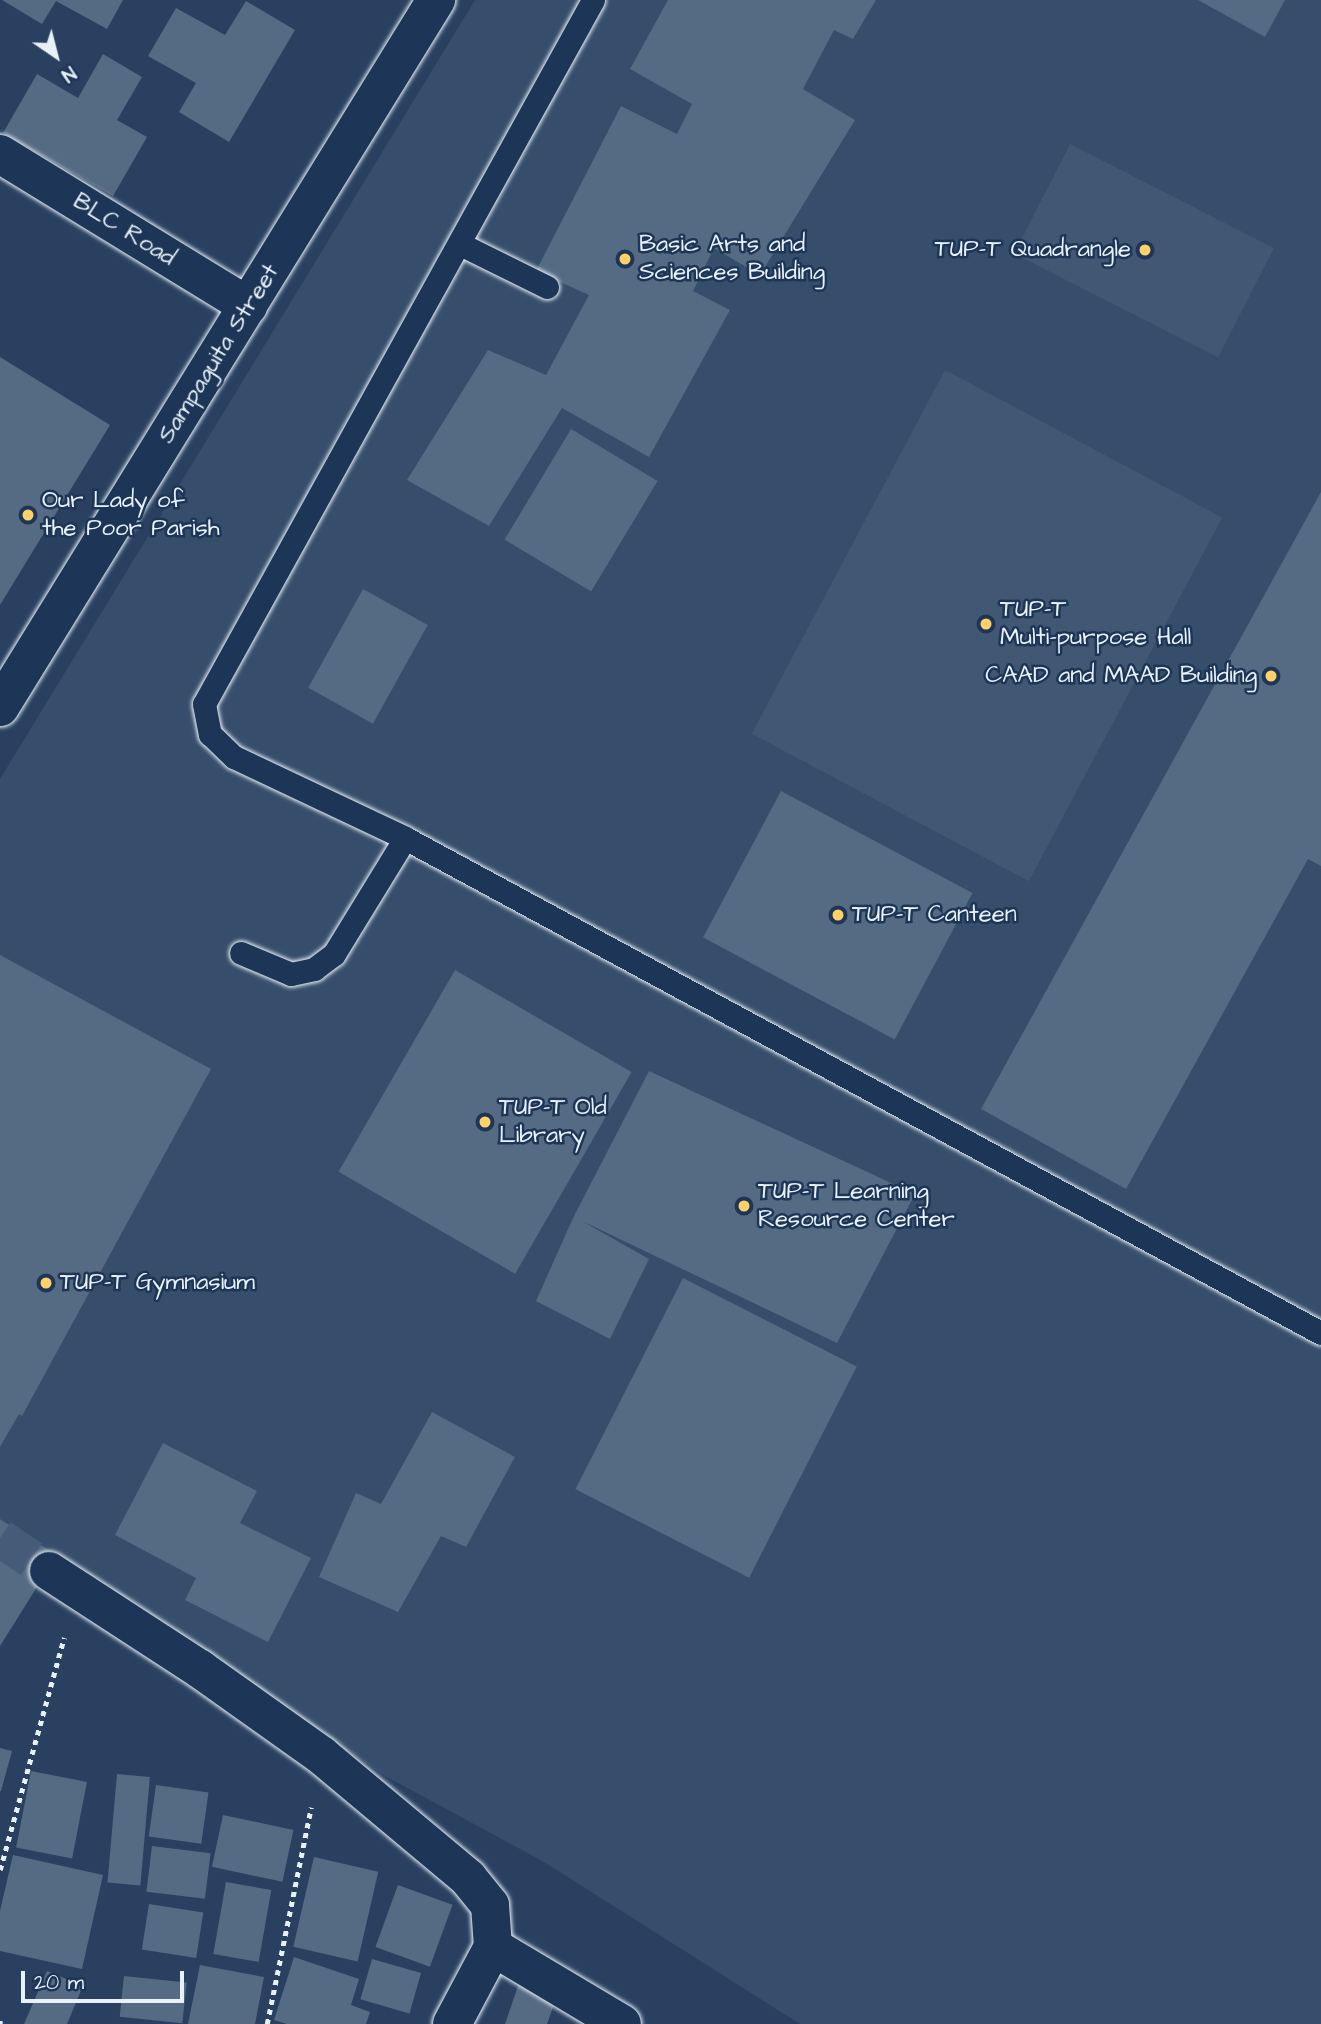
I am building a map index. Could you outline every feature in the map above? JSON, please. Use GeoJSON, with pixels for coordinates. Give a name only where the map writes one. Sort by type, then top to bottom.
{"type":"FeatureCollection","features":[{"type":"Feature","properties":{"kind":"street","name":"Sampaguita Street"},"geometry":{"type":"LineString","coordinates":[[0,707],[436,0]]}},
{"type":"Feature","properties":{"kind":"street","name":"BLC Road"},"geometry":{"type":"LineString","coordinates":[[0,154],[248,306]]}},
{"type":"Feature","properties":{"kind":"street"},"geometry":{"type":"LineString","coordinates":[[63,1580],[321,1755],[468,1878],[489,1905],[494,1947],[452,2024]]}},
{"type":"Feature","properties":{"kind":"street"},"geometry":{"type":"LineString","coordinates":[[494,1947],[622,2024]]}},
{"type":"Feature","properties":{"kind":"lane"},"geometry":{"type":"LineString","coordinates":[[593,0],[204,704],[210,734],[233,757],[405,838],[1321,1333]]}},
{"type":"Feature","properties":{"kind":"lane"},"geometry":{"type":"LineString","coordinates":[[460,244],[547,286]]}},
{"type":"Feature","properties":{"kind":"lane"},"geometry":{"type":"LineString","coordinates":[[241,953],[291,974],[314,969],[334,954],[405,838]]}},
{"type":"Feature","properties":{"kind":"path"},"geometry":{"type":"LineString","coordinates":[[0,1870],[63,1580]]}},
{"type":"Feature","properties":{"kind":"path"},"geometry":{"type":"LineString","coordinates":[[267,2024],[321,1755]]}},
{"type":"Feature","properties":{"kind":"shaded area"},"geometry":{"type":"Polygon","coordinates":[[[475,0],[1321,0],[1321,2024],[800,2024],[544,1862],[387,1777],[0,1519],[0,779],[475,0]]]}},
{"type":"Feature","properties":{"kind":"shaded area","name":"TUP-T Quadrangle"},"geometry":{"type":"Polygon","coordinates":[[[1070,144],[1274,248],[1218,358],[1014,254],[1070,144]]]}},
{"type":"Feature","properties":{"kind":"shaded area","name":"TUP-T Multi-purpose Hall"},"geometry":{"type":"Polygon","coordinates":[[[945,370],[1222,517],[1029,881],[752,734],[945,370]]]}},
{"type":"Feature","properties":{"kind":"building"},"geometry":{"type":"Polygon","coordinates":[[[2,0],[123,0],[107,29],[56,1],[42,24],[2,0]]]}},
{"type":"Feature","properties":{"kind":"building","name":"Basic Arts and Sciences Building"},"geometry":{"type":"Polygon","coordinates":[[[668,0],[876,0],[853,39],[834,30],[803,89],[855,120],[760,275],[714,248],[693,291],[730,310],[649,457],[562,408],[489,526],[407,480],[488,350],[546,375],[589,295],[536,271],[621,106],[677,134],[692,104],[630,69],[668,0]]]}},
{"type":"Feature","properties":{"kind":"building"},"geometry":{"type":"Polygon","coordinates":[[[1198,0],[1285,0],[1265,37],[1198,0]]]}},
{"type":"Feature","properties":{"kind":"building"},"geometry":{"type":"Polygon","coordinates":[[[246,1],[295,30],[229,142],[179,112],[196,83],[148,56],[176,8],[225,35],[246,1]]]}},
{"type":"Feature","properties":{"kind":"building"},"geometry":{"type":"Polygon","coordinates":[[[103,54],[142,77],[117,120],[147,137],[113,196],[3,133],[37,74],[78,98],[103,54]]]}},
{"type":"Feature","properties":{"kind":"building","name":"Our Lady of the Poor Parish"},"geometry":{"type":"Polygon","coordinates":[[[0,357],[110,425],[0,605],[0,357]]]}},
{"type":"Feature","properties":{"kind":"building"},"geometry":{"type":"Polygon","coordinates":[[[571,429],[658,481],[591,592],[505,540],[571,429]]]}},
{"type":"Feature","properties":{"kind":"building","name":"CAAD and MAAD Building"},"geometry":{"type":"Polygon","coordinates":[[[1321,492],[1321,866],[1308,859],[1126,1189],[981,1109],[1321,492]]]}},
{"type":"Feature","properties":{"kind":"building"},"geometry":{"type":"Polygon","coordinates":[[[363,589],[428,625],[373,724],[308,688],[363,589]]]}},
{"type":"Feature","properties":{"kind":"building","name":"TUP-T Canteen"},"geometry":{"type":"Polygon","coordinates":[[[781,791],[973,893],[895,1039],[703,938],[781,791]]]}},
{"type":"Feature","properties":{"kind":"building","name":"TUP-T Gymnasium"},"geometry":{"type":"Polygon","coordinates":[[[0,955],[211,1069],[22,1416],[19,1414],[0,1447],[0,955]]]}},
{"type":"Feature","properties":{"kind":"building","name":"TUP-T Old Library"},"geometry":{"type":"Polygon","coordinates":[[[455,970],[632,1072],[515,1274],[338,1172],[455,970]]]}},
{"type":"Feature","properties":{"kind":"building","name":"TUP-T Learning Resource Center"},"geometry":{"type":"Polygon","coordinates":[[[649,1071],[915,1194],[837,1343],[582,1221],[649,1259],[610,1339],[536,1301],[573,1218],[649,1071]]]}},
{"type":"Feature","properties":{"kind":"building"},"geometry":{"type":"Polygon","coordinates":[[[683,1278],[857,1367],[749,1578],[575,1489],[683,1278]]]}},
{"type":"Feature","properties":{"kind":"building"},"geometry":{"type":"Polygon","coordinates":[[[432,1412],[515,1457],[466,1547],[441,1536],[398,1612],[319,1577],[356,1493],[381,1504],[432,1412]]]}},
{"type":"Feature","properties":{"kind":"building"},"geometry":{"type":"Polygon","coordinates":[[[163,1443],[257,1491],[240,1523],[311,1558],[268,1642],[185,1600],[196,1578],[115,1535],[163,1443]]]}},
{"type":"Feature","properties":{"kind":"building"},"geometry":{"type":"Polygon","coordinates":[[[0,1519],[57,1555],[0,1646],[0,1519]]]}},
{"type":"Feature","properties":{"kind":"building"},"geometry":{"type":"Polygon","coordinates":[[[0,1748],[12,1751],[1,1791],[0,1791],[0,1748]]]}},
{"type":"Feature","properties":{"kind":"building"},"geometry":{"type":"Polygon","coordinates":[[[31,1771],[87,1782],[72,1858],[16,1848],[31,1771]]]}},
{"type":"Feature","properties":{"kind":"building"},"geometry":{"type":"Polygon","coordinates":[[[117,1774],[150,1777],[140,1885],[108,1883],[117,1774]]]}},
{"type":"Feature","properties":{"kind":"building"},"geometry":{"type":"Polygon","coordinates":[[[156,1785],[208,1792],[201,1844],[149,1836],[156,1785]]]}},
{"type":"Feature","properties":{"kind":"building"},"geometry":{"type":"Polygon","coordinates":[[[223,1815],[293,1830],[282,1882],[212,1867],[223,1815]]]}},
{"type":"Feature","properties":{"kind":"building"},"geometry":{"type":"Polygon","coordinates":[[[152,1846],[211,1853],[205,1899],[146,1892],[152,1846]]]}},
{"type":"Feature","properties":{"kind":"building"},"geometry":{"type":"Polygon","coordinates":[[[13,1855],[103,1875],[82,1969],[0,1951],[0,1911],[13,1855]]]}},
{"type":"Feature","properties":{"kind":"building"},"geometry":{"type":"Polygon","coordinates":[[[314,1857],[378,1872],[358,1961],[293,1947],[314,1857]]]}},
{"type":"Feature","properties":{"kind":"building"},"geometry":{"type":"Polygon","coordinates":[[[226,1882],[271,1890],[259,1962],[213,1954],[226,1882]]]}},
{"type":"Feature","properties":{"kind":"building"},"geometry":{"type":"Polygon","coordinates":[[[398,1885],[453,1905],[430,1967],[375,1947],[398,1885]]]}},
{"type":"Feature","properties":{"kind":"building"},"geometry":{"type":"Polygon","coordinates":[[[149,1904],[203,1913],[196,1958],[142,1949],[149,1904]]]}},
{"type":"Feature","properties":{"kind":"building"},"geometry":{"type":"Polygon","coordinates":[[[294,1957],[359,1979],[351,2005],[370,2012],[366,2024],[287,2024],[274,2020],[294,1957]]]}},
{"type":"Feature","properties":{"kind":"building"},"geometry":{"type":"Polygon","coordinates":[[[372,1959],[421,1973],[409,2013],[360,1999],[372,1959]]]}},
{"type":"Feature","properties":{"kind":"building"},"geometry":{"type":"Polygon","coordinates":[[[200,1965],[264,1977],[255,2024],[188,2024],[200,1965]]]}},
{"type":"Feature","properties":{"kind":"building"},"geometry":{"type":"Polygon","coordinates":[[[47,1971],[83,1986],[67,2024],[24,2024],[47,1971]]]}},
{"type":"Feature","properties":{"kind":"building"},"geometry":{"type":"Polygon","coordinates":[[[124,1976],[187,1983],[182,2023],[120,2017],[124,1976]]]}},
{"type":"Feature","properties":{"kind":"building"},"geometry":{"type":"Polygon","coordinates":[[[519,1983],[557,1996],[547,2024],[505,2024],[519,1983]]]}},
{"type":"Feature","properties":{"kind":"tunnel"},"geometry":{"type":"LineString","coordinates":[[0,1538],[49,1571]]}},
{"type":"Feature","properties":{"kind":"place","name":"TUP-T Quadrangle"},"geometry":{"type":"Point","coordinates":[1145,250]}},
{"type":"Feature","properties":{"kind":"place","name":"Basic Arts and Sciences Building"},"geometry":{"type":"Point","coordinates":[625,259]}},
{"type":"Feature","properties":{"kind":"place","name":"Our Lady of the Poor Parish"},"geometry":{"type":"Point","coordinates":[28,515]}},
{"type":"Feature","properties":{"kind":"place","name":"TUP-T Multi-purpose Hall"},"geometry":{"type":"Point","coordinates":[986,624]}},
{"type":"Feature","properties":{"kind":"place","name":"CAAD and MAAD Building"},"geometry":{"type":"Point","coordinates":[1271,676]}},
{"type":"Feature","properties":{"kind":"place","name":"TUP-T Canteen"},"geometry":{"type":"Point","coordinates":[838,915]}},
{"type":"Feature","properties":{"kind":"place","name":"TUP-T Old Library"},"geometry":{"type":"Point","coordinates":[485,1122]}},
{"type":"Feature","properties":{"kind":"place","name":"TUP-T Learning Resource Center"},"geometry":{"type":"Point","coordinates":[744,1206]}},
{"type":"Feature","properties":{"kind":"place","name":"TUP-T Gymnasium"},"geometry":{"type":"Point","coordinates":[46,1283]}}]}
